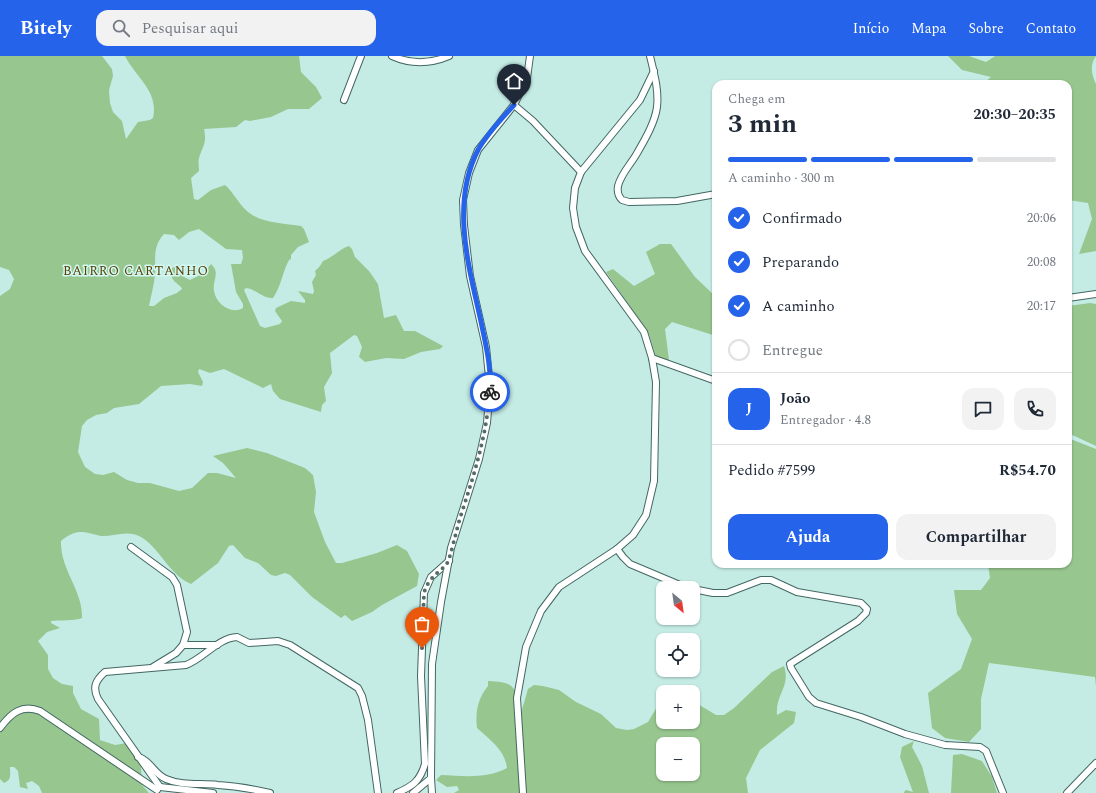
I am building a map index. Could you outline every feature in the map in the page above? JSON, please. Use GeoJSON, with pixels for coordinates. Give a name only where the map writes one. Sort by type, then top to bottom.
{"type":"FeatureCollection","features":[{"type":"Feature","properties":{"kind":"street"},"geometry":{"type":"LineString","coordinates":[[344,100],[361,56]]}},
{"type":"Feature","properties":{"kind":"street"},"geometry":{"type":"LineString","coordinates":[[392,56],[406,61],[419,59],[432,62],[449,56]]}},
{"type":"Feature","properties":{"kind":"street"},"geometry":{"type":"LineString","coordinates":[[432,793],[432,664],[448,561],[479,459],[487,423],[490,387],[486,347],[470,276],[464,225],[463,200],[469,173],[478,150],[514,105],[527,78],[530,56]]}},
{"type":"Feature","properties":{"kind":"street"},"geometry":{"type":"LineString","coordinates":[[650,56],[658,91],[657,108],[650,128],[622,176],[618,188],[618,195],[622,200],[629,202],[677,201],[712,195]]}},
{"type":"Feature","properties":{"kind":"street"},"geometry":{"type":"LineString","coordinates":[[523,793],[517,698],[526,647],[541,611],[559,587],[617,549],[633,535],[646,515],[654,481],[656,382],[652,358],[644,332],[585,251],[576,227],[573,208],[576,188],[581,172],[640,100],[654,71]]}},
{"type":"Feature","properties":{"kind":"street"},"geometry":{"type":"LineString","coordinates":[[514,105],[533,121],[581,172]]}},
{"type":"Feature","properties":{"kind":"street"},"geometry":{"type":"LineString","coordinates":[[1072,297],[1096,294]]}},
{"type":"Feature","properties":{"kind":"street"},"geometry":{"type":"LineString","coordinates":[[652,358],[712,380]]}},
{"type":"Feature","properties":{"kind":"street"},"geometry":{"type":"LineString","coordinates":[[131,547],[172,577],[177,585],[187,632],[183,645],[170,657],[150,668]]}},
{"type":"Feature","properties":{"kind":"street"},"geometry":{"type":"LineString","coordinates":[[617,549],[623,558],[630,564],[670,581]]}},
{"type":"Feature","properties":{"kind":"street"},"geometry":{"type":"LineString","coordinates":[[397,793],[411,787],[421,776],[424,764],[421,676],[424,593],[431,577],[448,561]]}},
{"type":"Feature","properties":{"kind":"street"},"geometry":{"type":"LineString","coordinates":[[700,590],[713,593],[727,592],[761,580],[771,580],[797,592],[861,602],[867,609],[866,613],[858,621],[790,664],[809,697],[816,703],[905,734],[945,745],[980,747],[986,750],[1003,793]]}},
{"type":"Feature","properties":{"kind":"street"},"geometry":{"type":"LineString","coordinates":[[158,790],[138,756],[98,699],[94,691],[96,680],[105,672],[186,665],[197,661],[217,645],[233,637],[249,643],[278,641],[290,645],[358,688],[362,696],[368,720],[378,793]]}},
{"type":"Feature","properties":{"kind":"street"},"geometry":{"type":"LineString","coordinates":[[183,645],[217,645]]}},
{"type":"Feature","properties":{"kind":"street"},"geometry":{"type":"LineString","coordinates":[[0,728],[8,716],[19,709],[32,708],[40,711],[158,790],[213,793]]}},
{"type":"Feature","properties":{"kind":"street"},"geometry":{"type":"LineString","coordinates":[[138,756],[144,758],[157,773],[166,779],[181,783],[219,785],[270,793]]}},
{"type":"Feature","properties":{"kind":"street"},"geometry":{"type":"LineString","coordinates":[[1067,793],[1096,763]]}},
{"type":"Feature","properties":{"kind":"street"},"geometry":{"type":"LineString","coordinates":[[416,792],[431,778]]}},
{"type":"Feature","properties":{"kind":"green space"},"geometry":{"type":"Polygon","coordinates":[[[0,56],[102,56],[112,69],[113,76],[109,90],[110,103],[113,112],[122,121],[126,139],[138,122],[153,118],[154,108],[150,92],[125,56],[299,56],[301,72],[316,87],[322,98],[309,109],[288,109],[271,117],[250,121],[245,120],[236,127],[204,129],[205,141],[199,159],[199,171],[191,178],[194,199],[198,200],[211,190],[225,185],[244,208],[252,215],[272,222],[301,226],[304,229],[309,242],[298,247],[291,255],[291,259],[289,260],[273,298],[266,297],[250,289],[246,288],[244,290],[260,326],[265,328],[280,324],[282,321],[275,311],[276,308],[291,301],[305,303],[305,300],[298,291],[313,294],[314,291],[312,282],[316,275],[315,271],[323,261],[349,246],[355,257],[369,271],[378,284],[384,318],[396,315],[404,331],[415,331],[443,346],[440,349],[421,352],[404,359],[386,358],[365,362],[359,357],[362,347],[357,336],[354,335],[330,353],[332,373],[324,387],[326,401],[322,405],[321,412],[280,399],[273,391],[271,384],[263,388],[224,369],[210,373],[199,369],[198,372],[203,382],[202,386],[190,384],[161,386],[139,404],[114,408],[107,413],[96,415],[87,420],[82,426],[78,452],[85,467],[95,474],[103,475],[114,472],[127,480],[138,483],[150,483],[179,491],[192,488],[208,473],[217,473],[236,478],[223,463],[213,456],[247,448],[267,453],[305,468],[313,475],[316,492],[314,512],[325,542],[336,563],[342,563],[377,553],[397,545],[407,551],[419,574],[417,586],[372,612],[352,621],[345,615],[341,618],[312,597],[290,575],[285,573],[276,576],[271,575],[258,563],[245,558],[233,545],[229,546],[218,563],[191,584],[176,574],[146,540],[134,534],[101,536],[80,532],[71,534],[61,541],[67,571],[79,598],[82,618],[51,621],[51,623],[60,628],[47,632],[38,641],[48,655],[48,669],[53,678],[62,684],[73,686],[73,693],[81,709],[99,719],[100,740],[115,745],[127,743],[133,747],[141,767],[142,785],[149,793],[42,793],[39,786],[32,781],[26,783],[28,789],[20,787],[18,771],[14,767],[10,767],[10,776],[7,782],[4,783],[0,779],[0,296],[10,289],[14,279],[9,270],[0,267],[0,56]],[[199,229],[189,232],[179,240],[174,235],[164,234],[156,248],[155,279],[149,306],[154,306],[164,298],[177,293],[182,289],[174,281],[168,271],[177,265],[182,265],[184,277],[190,280],[204,273],[211,264],[214,267],[216,274],[214,287],[215,296],[221,304],[229,309],[238,310],[243,308],[243,304],[236,292],[231,264],[241,264],[243,258],[242,250],[226,249],[199,229]]]}},
{"type":"Feature","properties":{"kind":"green space"},"geometry":{"type":"Polygon","coordinates":[[[948,56],[969,56],[986,62],[995,56],[1096,56],[1092,69],[1096,84],[1096,251],[1079,254],[1092,219],[1088,203],[1072,201],[1072,80],[988,80],[991,77],[962,70],[948,56]]]}},
{"type":"Feature","properties":{"kind":"green space"},"geometry":{"type":"Polygon","coordinates":[[[660,244],[671,244],[695,277],[712,293],[712,335],[672,322],[665,329],[669,360],[656,357],[649,334],[606,272],[613,269],[634,286],[655,274],[646,252],[660,244]]]}},
{"type":"Feature","properties":{"kind":"green space"},"geometry":{"type":"Polygon","coordinates":[[[1090,303],[1096,304],[1096,446],[1072,435],[1072,305],[1090,303]]]}},
{"type":"Feature","properties":{"kind":"green space"},"geometry":{"type":"Polygon","coordinates":[[[1072,440],[1096,449],[1096,686],[1095,677],[989,663],[981,699],[981,729],[969,742],[945,738],[932,728],[928,693],[961,669],[972,639],[957,614],[954,590],[981,590],[990,578],[989,568],[1072,568],[1072,440]]]}},
{"type":"Feature","properties":{"kind":"green space"},"geometry":{"type":"Polygon","coordinates":[[[784,666],[786,680],[778,701],[777,715],[786,710],[796,712],[794,723],[760,750],[746,778],[748,793],[454,793],[459,790],[457,786],[447,787],[436,780],[441,775],[483,775],[499,772],[507,768],[506,762],[500,751],[492,741],[477,728],[476,716],[478,706],[482,695],[488,686],[488,681],[504,683],[513,688],[521,713],[528,689],[534,685],[543,686],[559,690],[576,702],[601,714],[616,728],[627,730],[634,729],[648,722],[656,709],[656,729],[700,729],[700,705],[716,715],[724,715],[734,708],[772,672],[784,666]]]}},
{"type":"Feature","properties":{"kind":"green space"},"geometry":{"type":"Polygon","coordinates":[[[914,741],[912,747],[922,766],[929,793],[904,793],[906,790],[913,792],[900,757],[902,747],[914,741]]]}},
{"type":"Feature","properties":{"kind":"green space"},"geometry":{"type":"Polygon","coordinates":[[[962,754],[982,761],[992,777],[997,793],[951,793],[953,755],[962,754]]]}},
{"type":"Feature","properties":{"kind":"way so far"},"geometry":{"type":"LineString","coordinates":[[422,648],[424,593],[431,577],[448,561],[479,459],[487,423],[490,392]]}},
{"type":"Feature","properties":{"kind":"district","name":"BAIRRO CARTANHO"},"geometry":{"type":"Point","coordinates":[136,270]}},
{"type":"Feature","properties":{"kind":"route"},"geometry":{"type":"LineString","coordinates":[[490,392],[486,347],[470,276],[464,225],[463,200],[469,173],[478,150],[501,119],[514,105]]}}]}
